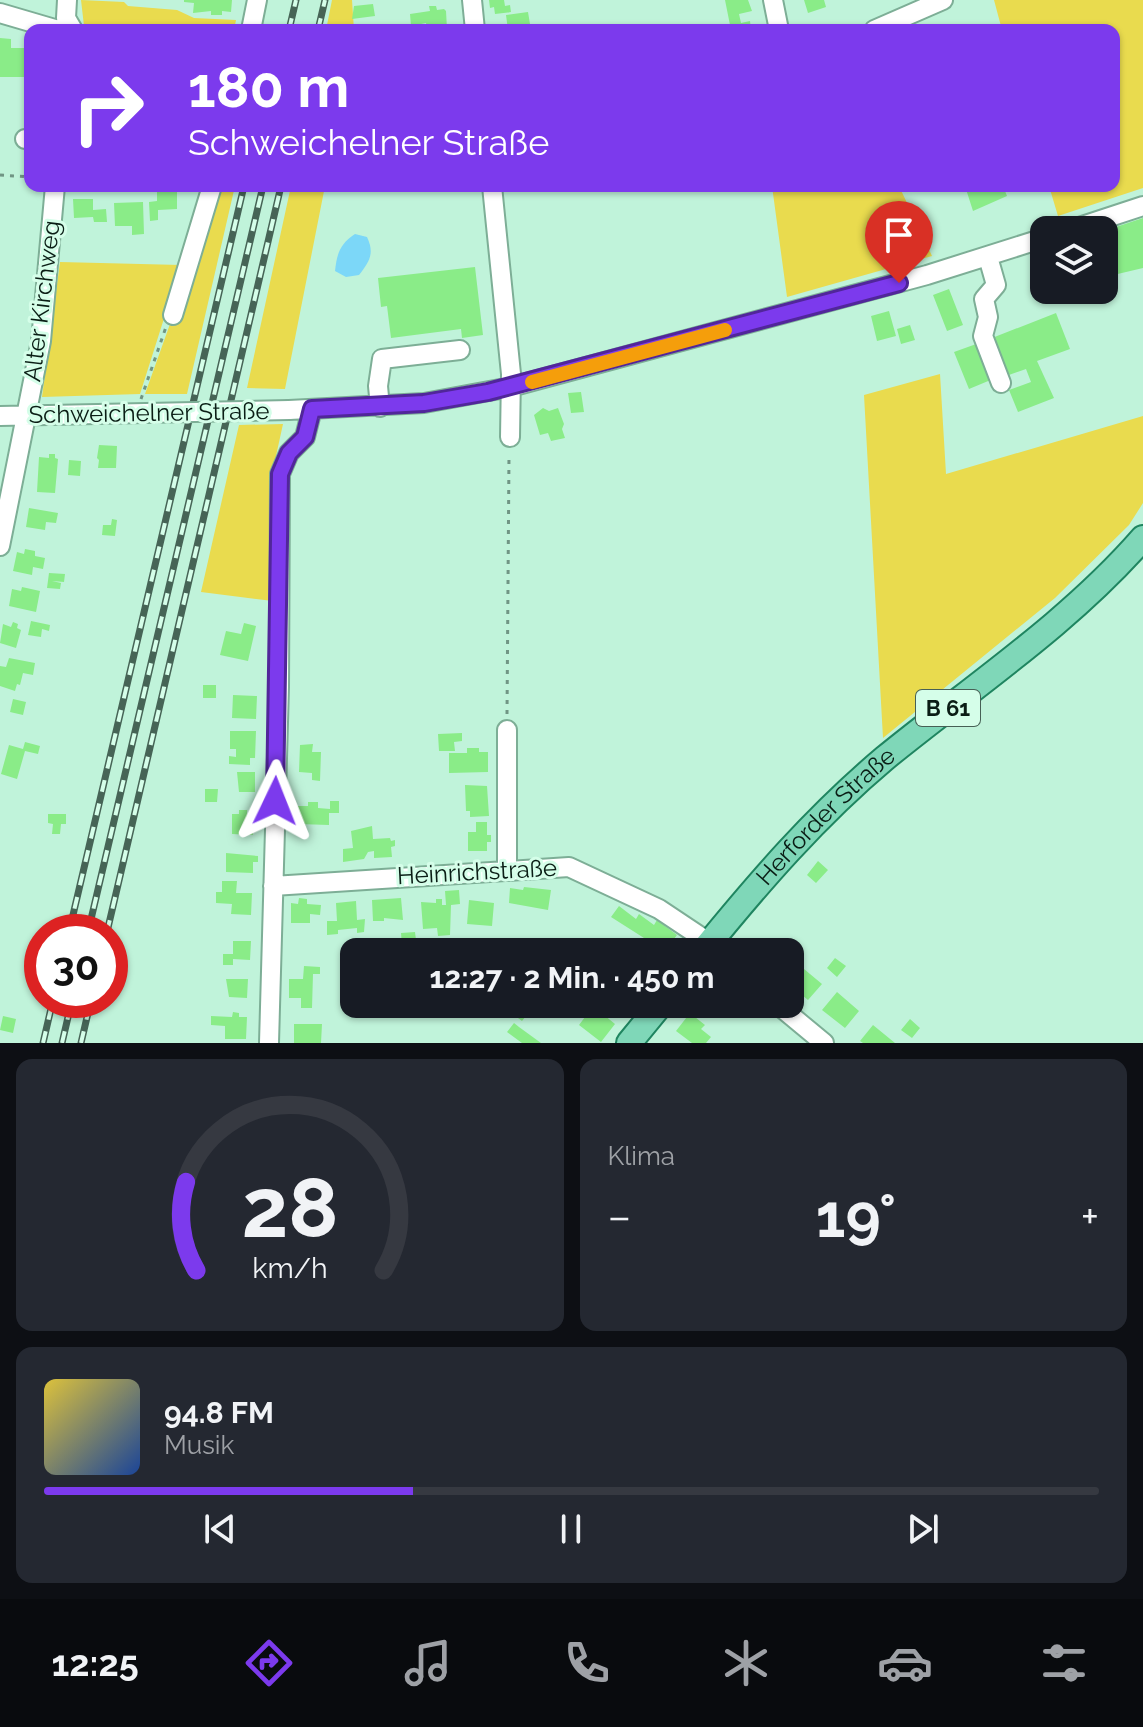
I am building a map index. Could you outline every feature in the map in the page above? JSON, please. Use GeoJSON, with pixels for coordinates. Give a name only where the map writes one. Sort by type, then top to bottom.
{"type":"FeatureCollection","features":[{"type":"Feature","properties":{"kind":"main road","name":"Herforder Straße"},"geometry":{"type":"LineString","coordinates":[[717,938],[758,883],[807,829],[848,791],[1054,625],[1113,571],[1143,538]]}},
{"type":"Feature","properties":{"kind":"main road"},"geometry":{"type":"LineString","coordinates":[[629,1043],[650,1018]]}},
{"type":"Feature","properties":{"kind":"street"},"geometry":{"type":"LineString","coordinates":[[252,24],[257,0]]}},
{"type":"Feature","properties":{"kind":"street"},"geometry":{"type":"LineString","coordinates":[[472,0],[474,24]]}},
{"type":"Feature","properties":{"kind":"street"},"geometry":{"type":"LineString","coordinates":[[773,0],[778,24]]}},
{"type":"Feature","properties":{"kind":"street"},"geometry":{"type":"LineString","coordinates":[[888,24],[943,0]]}},
{"type":"Feature","properties":{"kind":"street"},"geometry":{"type":"LineString","coordinates":[[0,13],[65,22]]}},
{"type":"Feature","properties":{"kind":"street","name":"Alter Kirchweg"},"geometry":{"type":"LineString","coordinates":[[0,546],[41,341],[54,192]]}},
{"type":"Feature","properties":{"kind":"street"},"geometry":{"type":"LineString","coordinates":[[173,315],[210,192]]}},
{"type":"Feature","properties":{"kind":"street"},"geometry":{"type":"LineString","coordinates":[[493,192],[511,387],[510,437]]}},
{"type":"Feature","properties":{"kind":"street"},"geometry":{"type":"LineString","coordinates":[[1113,216],[1143,206]]}},
{"type":"Feature","properties":{"kind":"street","name":"Schweichelner Straße"},"geometry":{"type":"LineString","coordinates":[[0,416],[143,406],[289,410],[424,403],[511,387],[927,275],[1030,243]]}},
{"type":"Feature","properties":{"kind":"street"},"geometry":{"type":"LineString","coordinates":[[988,257],[996,285],[984,299],[988,317],[983,336],[1001,383]]}},
{"type":"Feature","properties":{"kind":"street"},"geometry":{"type":"LineString","coordinates":[[380,407],[378,386],[382,359],[460,350]]}},
{"type":"Feature","properties":{"kind":"street"},"geometry":{"type":"LineString","coordinates":[[269,1043],[279,687],[280,474],[289,453],[305,437],[312,409]]}},
{"type":"Feature","properties":{"kind":"street"},"geometry":{"type":"LineString","coordinates":[[507,730],[507,869]]}},
{"type":"Feature","properties":{"kind":"street","name":"Heinrichstraße"},"geometry":{"type":"LineString","coordinates":[[273,886],[569,867],[659,909],[695,938]]}},
{"type":"Feature","properties":{"kind":"street"},"geometry":{"type":"LineString","coordinates":[[794,1018],[824,1043]]}},
{"type":"Feature","properties":{"kind":"path"},"geometry":{"type":"LineString","coordinates":[[0,175],[24,177]]}},
{"type":"Feature","properties":{"kind":"path"},"geometry":{"type":"LineString","coordinates":[[143,406],[167,323],[173,315]]}},
{"type":"Feature","properties":{"kind":"path"},"geometry":{"type":"LineString","coordinates":[[507,730],[510,437]]}},
{"type":"Feature","properties":{"kind":"shaded area"},"geometry":{"type":"Polygon","coordinates":[[[81,0],[124,2],[128,6],[177,10],[194,18],[236,20],[235,24],[84,24],[81,0]]]}},
{"type":"Feature","properties":{"kind":"shaded area"},"geometry":{"type":"Polygon","coordinates":[[[332,0],[352,0],[354,24],[327,24],[332,0]]]}},
{"type":"Feature","properties":{"kind":"shaded area"},"geometry":{"type":"Polygon","coordinates":[[[994,0],[1143,0],[1143,188],[1058,216],[1051,192],[1120,192],[1120,24],[1000,24],[994,0]]]}},
{"type":"Feature","properties":{"kind":"shaded area"},"geometry":{"type":"Polygon","coordinates":[[[220,192],[234,192],[187,394],[145,394],[170,324],[177,322],[220,192]]]}},
{"type":"Feature","properties":{"kind":"shaded area"},"geometry":{"type":"Polygon","coordinates":[[[290,192],[324,192],[285,389],[247,388],[290,192]]]}},
{"type":"Feature","properties":{"kind":"shaded area"},"geometry":{"type":"Polygon","coordinates":[[[773,192],[902,192],[932,256],[787,297],[773,192]]]}},
{"type":"Feature","properties":{"kind":"shaded area"},"geometry":{"type":"Polygon","coordinates":[[[60,262],[181,265],[140,394],[42,397],[60,262]]]}},
{"type":"Feature","properties":{"kind":"shaded area"},"geometry":{"type":"Polygon","coordinates":[[[940,374],[946,474],[1143,416],[1143,503],[1129,525],[1055,598],[883,738],[864,395],[940,374]]]}},
{"type":"Feature","properties":{"kind":"shaded area"},"geometry":{"type":"Polygon","coordinates":[[[283,424],[269,488],[273,601],[201,592],[239,425],[283,424]]]}},
{"type":"Feature","properties":{"kind":"water"},"geometry":{"type":"Polygon","coordinates":[[[355,234],[367,237],[371,248],[370,258],[359,275],[346,277],[335,271],[337,259],[343,245],[355,234]]]}},
{"type":"Feature","properties":{"kind":"building"},"geometry":{"type":"Polygon","coordinates":[[[184,0],[232,0],[231,12],[222,11],[222,15],[211,15],[211,11],[193,13],[194,3],[184,0]]]}},
{"type":"Feature","properties":{"kind":"building"},"geometry":{"type":"Polygon","coordinates":[[[489,0],[504,0],[505,6],[510,5],[511,12],[495,14],[489,0]]]}},
{"type":"Feature","properties":{"kind":"building"},"geometry":{"type":"Polygon","coordinates":[[[725,0],[748,0],[752,11],[739,14],[741,23],[750,21],[750,24],[730,24],[725,0]]]}},
{"type":"Feature","properties":{"kind":"building"},"geometry":{"type":"Polygon","coordinates":[[[804,0],[824,0],[826,7],[808,13],[804,0]]]}},
{"type":"Feature","properties":{"kind":"building"},"geometry":{"type":"Polygon","coordinates":[[[373,4],[375,16],[352,19],[354,6],[373,4]]]}},
{"type":"Feature","properties":{"kind":"building"},"geometry":{"type":"Polygon","coordinates":[[[429,6],[444,9],[447,24],[411,24],[410,14],[430,11],[429,6]]]}},
{"type":"Feature","properties":{"kind":"building"},"geometry":{"type":"Polygon","coordinates":[[[528,12],[530,24],[507,24],[506,15],[528,12]]]}},
{"type":"Feature","properties":{"kind":"building"},"geometry":{"type":"Polygon","coordinates":[[[0,38],[11,39],[11,48],[24,48],[24,77],[0,77],[0,38]]]}},
{"type":"Feature","properties":{"kind":"building"},"geometry":{"type":"Polygon","coordinates":[[[157,192],[177,192],[177,209],[158,210],[158,220],[150,221],[149,202],[157,201],[157,192]]]}},
{"type":"Feature","properties":{"kind":"building"},"geometry":{"type":"Polygon","coordinates":[[[967,192],[1005,192],[1007,196],[973,211],[967,192]]]}},
{"type":"Feature","properties":{"kind":"building"},"geometry":{"type":"Polygon","coordinates":[[[73,199],[93,199],[93,210],[106,209],[107,222],[94,222],[93,217],[74,218],[73,199]]]}},
{"type":"Feature","properties":{"kind":"building"},"geometry":{"type":"Polygon","coordinates":[[[143,202],[144,234],[132,235],[132,226],[115,226],[114,203],[143,202]]]}},
{"type":"Feature","properties":{"kind":"building"},"geometry":{"type":"Polygon","coordinates":[[[1143,218],[1143,268],[1118,274],[1118,226],[1143,218]]]}},
{"type":"Feature","properties":{"kind":"building"},"geometry":{"type":"Polygon","coordinates":[[[475,267],[483,335],[462,338],[461,329],[391,338],[387,306],[381,307],[378,278],[475,267]]]}},
{"type":"Feature","properties":{"kind":"building"},"geometry":{"type":"Polygon","coordinates":[[[949,289],[963,325],[947,331],[933,295],[949,289]]]}},
{"type":"Feature","properties":{"kind":"building"},"geometry":{"type":"Polygon","coordinates":[[[889,311],[896,336],[877,341],[871,316],[889,311]]]}},
{"type":"Feature","properties":{"kind":"building"},"geometry":{"type":"Polygon","coordinates":[[[1056,313],[1070,349],[1037,361],[1054,398],[1018,412],[1009,390],[1031,382],[1026,369],[1006,376],[992,338],[1056,313]]]}},
{"type":"Feature","properties":{"kind":"building"},"geometry":{"type":"Polygon","coordinates":[[[910,325],[915,340],[901,344],[897,329],[910,325]]]}},
{"type":"Feature","properties":{"kind":"building"},"geometry":{"type":"Polygon","coordinates":[[[979,343],[993,379],[969,389],[954,352],[979,343]]]}},
{"type":"Feature","properties":{"kind":"building"},"geometry":{"type":"Polygon","coordinates":[[[581,392],[584,412],[571,413],[568,393],[581,392]]]}},
{"type":"Feature","properties":{"kind":"building"},"geometry":{"type":"Polygon","coordinates":[[[543,408],[549,411],[558,408],[565,438],[551,441],[548,433],[540,435],[534,415],[543,408]]]}},
{"type":"Feature","properties":{"kind":"building"},"geometry":{"type":"Polygon","coordinates":[[[99,445],[117,446],[116,468],[98,468],[99,445]]]}},
{"type":"Feature","properties":{"kind":"building"},"geometry":{"type":"Polygon","coordinates":[[[49,454],[55,454],[58,459],[55,493],[37,492],[39,457],[49,458],[49,454]]]}},
{"type":"Feature","properties":{"kind":"building"},"geometry":{"type":"Polygon","coordinates":[[[69,460],[81,461],[80,476],[68,475],[69,460]]]}},
{"type":"Feature","properties":{"kind":"building"},"geometry":{"type":"Polygon","coordinates":[[[29,508],[58,513],[56,523],[46,522],[45,530],[26,527],[29,508]]]}},
{"type":"Feature","properties":{"kind":"building"},"geometry":{"type":"Polygon","coordinates":[[[112,519],[117,520],[115,536],[102,535],[103,525],[111,525],[112,519]]]}},
{"type":"Feature","properties":{"kind":"building"},"geometry":{"type":"Polygon","coordinates":[[[25,549],[45,558],[43,569],[33,567],[32,575],[13,571],[17,552],[24,554],[25,549]]]}},
{"type":"Feature","properties":{"kind":"building"},"geometry":{"type":"Polygon","coordinates":[[[49,573],[65,574],[64,582],[52,581],[61,583],[60,589],[47,588],[49,573]]]}},
{"type":"Feature","properties":{"kind":"building"},"geometry":{"type":"Polygon","coordinates":[[[22,587],[40,591],[36,612],[9,606],[12,589],[21,591],[22,587]]]}},
{"type":"Feature","properties":{"kind":"building"},"geometry":{"type":"Polygon","coordinates":[[[31,621],[50,625],[49,631],[42,629],[41,637],[28,635],[31,621]]]}},
{"type":"Feature","properties":{"kind":"building"},"geometry":{"type":"Polygon","coordinates":[[[13,622],[21,630],[16,648],[0,643],[3,624],[11,627],[13,622]]]}},
{"type":"Feature","properties":{"kind":"building"},"geometry":{"type":"Polygon","coordinates":[[[244,623],[256,626],[248,661],[220,655],[226,631],[241,634],[244,623]]]}},
{"type":"Feature","properties":{"kind":"building"},"geometry":{"type":"Polygon","coordinates":[[[9,658],[35,663],[33,675],[23,673],[15,691],[0,686],[0,666],[6,667],[9,658]]]}},
{"type":"Feature","properties":{"kind":"building"},"geometry":{"type":"Polygon","coordinates":[[[203,685],[216,685],[216,698],[203,698],[203,685]]]}},
{"type":"Feature","properties":{"kind":"building"},"geometry":{"type":"Polygon","coordinates":[[[233,695],[257,696],[256,719],[232,718],[233,695]]]}},
{"type":"Feature","properties":{"kind":"building"},"geometry":{"type":"Polygon","coordinates":[[[13,699],[26,702],[23,715],[10,712],[13,699]]]}},
{"type":"Feature","properties":{"kind":"building"},"geometry":{"type":"Polygon","coordinates":[[[230,731],[256,731],[255,758],[250,758],[250,765],[229,764],[229,756],[236,757],[236,749],[230,749],[230,731]]]}},
{"type":"Feature","properties":{"kind":"building"},"geometry":{"type":"Polygon","coordinates":[[[462,733],[462,741],[454,742],[455,751],[439,751],[438,734],[462,733]]]}},
{"type":"Feature","properties":{"kind":"building"},"geometry":{"type":"Polygon","coordinates":[[[25,742],[40,746],[38,754],[25,751],[17,779],[1,774],[9,745],[23,749],[25,742]]]}},
{"type":"Feature","properties":{"kind":"building"},"geometry":{"type":"Polygon","coordinates":[[[313,744],[312,752],[321,752],[320,781],[312,780],[312,773],[299,772],[300,745],[313,744]]]}},
{"type":"Feature","properties":{"kind":"building"},"geometry":{"type":"Polygon","coordinates":[[[467,748],[488,752],[488,772],[449,773],[449,753],[467,753],[467,748]]]}},
{"type":"Feature","properties":{"kind":"building"},"geometry":{"type":"Polygon","coordinates":[[[237,772],[255,772],[255,792],[239,792],[237,772]]]}},
{"type":"Feature","properties":{"kind":"building"},"geometry":{"type":"Polygon","coordinates":[[[465,785],[487,786],[489,816],[470,817],[470,811],[466,811],[465,785]]]}},
{"type":"Feature","properties":{"kind":"building"},"geometry":{"type":"Polygon","coordinates":[[[205,789],[218,789],[217,802],[205,802],[205,789]]]}},
{"type":"Feature","properties":{"kind":"building"},"geometry":{"type":"Polygon","coordinates":[[[330,801],[339,801],[339,813],[329,813],[329,825],[298,824],[298,806],[318,802],[318,808],[330,809],[330,801]]]}},
{"type":"Feature","properties":{"kind":"building"},"geometry":{"type":"Polygon","coordinates":[[[239,810],[247,810],[247,815],[254,815],[253,835],[232,834],[232,814],[239,814],[239,810]]]}},
{"type":"Feature","properties":{"kind":"building"},"geometry":{"type":"Polygon","coordinates":[[[48,814],[66,814],[66,824],[61,824],[60,834],[52,834],[53,824],[48,823],[48,814]]]}},
{"type":"Feature","properties":{"kind":"building"},"geometry":{"type":"Polygon","coordinates":[[[476,822],[487,822],[487,835],[491,835],[491,842],[487,842],[487,851],[468,851],[468,832],[476,832],[476,822]]]}},
{"type":"Feature","properties":{"kind":"building"},"geometry":{"type":"Polygon","coordinates":[[[372,826],[373,839],[395,840],[395,846],[391,847],[392,857],[374,858],[374,851],[368,852],[364,859],[343,862],[343,849],[353,848],[351,831],[372,826]]]}},
{"type":"Feature","properties":{"kind":"building"},"geometry":{"type":"Polygon","coordinates":[[[226,853],[258,856],[258,862],[253,862],[253,873],[226,872],[226,853]]]}},
{"type":"Feature","properties":{"kind":"building"},"geometry":{"type":"Polygon","coordinates":[[[818,861],[828,870],[816,883],[807,875],[818,861]]]}},
{"type":"Feature","properties":{"kind":"building"},"geometry":{"type":"Polygon","coordinates":[[[222,881],[237,881],[236,893],[252,893],[251,915],[231,914],[232,904],[216,903],[216,892],[222,892],[222,881]]]}},
{"type":"Feature","properties":{"kind":"building"},"geometry":{"type":"Polygon","coordinates":[[[524,887],[551,890],[548,910],[509,903],[510,888],[523,890],[524,887]]]}},
{"type":"Feature","properties":{"kind":"building"},"geometry":{"type":"Polygon","coordinates":[[[459,890],[460,904],[451,905],[450,935],[438,936],[437,928],[423,929],[421,902],[436,903],[436,899],[442,899],[442,905],[446,905],[445,891],[459,890]]]}},
{"type":"Feature","properties":{"kind":"building"},"geometry":{"type":"Polygon","coordinates":[[[299,898],[307,899],[307,904],[321,905],[320,915],[310,914],[310,923],[291,923],[291,903],[298,904],[299,898]]]}},
{"type":"Feature","properties":{"kind":"building"},"geometry":{"type":"Polygon","coordinates":[[[401,898],[403,920],[384,918],[384,921],[373,921],[372,900],[401,898]]]}},
{"type":"Feature","properties":{"kind":"building"},"geometry":{"type":"Polygon","coordinates":[[[469,900],[494,903],[492,926],[467,924],[469,900]]]}},
{"type":"Feature","properties":{"kind":"building"},"geometry":{"type":"Polygon","coordinates":[[[356,901],[357,920],[365,919],[364,932],[357,933],[357,928],[327,935],[327,921],[337,921],[336,903],[356,901]]]}},
{"type":"Feature","properties":{"kind":"building"},"geometry":{"type":"Polygon","coordinates":[[[619,906],[636,919],[639,914],[654,925],[657,920],[677,935],[675,938],[644,938],[611,917],[619,906]]]}},
{"type":"Feature","properties":{"kind":"building"},"geometry":{"type":"Polygon","coordinates":[[[415,932],[416,938],[401,938],[401,933],[415,932]]]}},
{"type":"Feature","properties":{"kind":"building"},"geometry":{"type":"Polygon","coordinates":[[[233,941],[251,941],[250,960],[233,959],[233,965],[223,965],[223,954],[233,954],[233,941]]]}},
{"type":"Feature","properties":{"kind":"building"},"geometry":{"type":"Polygon","coordinates":[[[835,958],[846,966],[837,977],[827,968],[835,958]]]}},
{"type":"Feature","properties":{"kind":"building"},"geometry":{"type":"Polygon","coordinates":[[[304,966],[320,967],[320,974],[313,974],[312,1008],[301,1008],[301,998],[289,998],[289,979],[303,979],[304,966]]]}},
{"type":"Feature","properties":{"kind":"building"},"geometry":{"type":"Polygon","coordinates":[[[804,969],[822,984],[808,1000],[804,997],[804,969]]]}},
{"type":"Feature","properties":{"kind":"building"},"geometry":{"type":"Polygon","coordinates":[[[226,979],[248,979],[247,998],[229,997],[226,979]]]}},
{"type":"Feature","properties":{"kind":"building"},"geometry":{"type":"Polygon","coordinates":[[[837,992],[859,1011],[845,1028],[822,1010],[837,992]]]}},
{"type":"Feature","properties":{"kind":"building"},"geometry":{"type":"Polygon","coordinates":[[[233,1012],[239,1013],[239,1017],[247,1017],[246,1039],[225,1039],[225,1026],[211,1025],[211,1016],[232,1017],[233,1012]]]}},
{"type":"Feature","properties":{"kind":"building"},"geometry":{"type":"Polygon","coordinates":[[[3,1016],[16,1019],[13,1033],[0,1030],[3,1016]]]}},
{"type":"Feature","properties":{"kind":"building"},"geometry":{"type":"Polygon","coordinates":[[[584,1018],[608,1018],[615,1024],[601,1042],[579,1025],[584,1018]]]}},
{"type":"Feature","properties":{"kind":"building"},"geometry":{"type":"Polygon","coordinates":[[[686,1018],[696,1018],[705,1025],[701,1029],[711,1037],[706,1043],[692,1043],[676,1031],[686,1018]]]}},
{"type":"Feature","properties":{"kind":"building"},"geometry":{"type":"Polygon","coordinates":[[[910,1019],[920,1028],[912,1038],[901,1030],[910,1019]]]}},
{"type":"Feature","properties":{"kind":"building"},"geometry":{"type":"Polygon","coordinates":[[[514,1023],[541,1043],[522,1043],[507,1032],[514,1023]]]}},
{"type":"Feature","properties":{"kind":"building"},"geometry":{"type":"Polygon","coordinates":[[[294,1024],[322,1024],[321,1043],[294,1043],[294,1024]]]}},
{"type":"Feature","properties":{"kind":"building"},"geometry":{"type":"Polygon","coordinates":[[[873,1025],[895,1043],[860,1041],[873,1025]]]}},
{"type":"Feature","properties":{"kind":"railway"},"geometry":{"type":"LineString","coordinates":[[290,24],[296,0]]}},
{"type":"Feature","properties":{"kind":"railway"},"geometry":{"type":"LineString","coordinates":[[319,24],[325,0]]}},
{"type":"Feature","properties":{"kind":"railway"},"geometry":{"type":"LineString","coordinates":[[73,914],[243,192]]}},
{"type":"Feature","properties":{"kind":"railway"},"geometry":{"type":"LineString","coordinates":[[92,914],[262,192]]}},
{"type":"Feature","properties":{"kind":"railway"},"geometry":{"type":"LineString","coordinates":[[111,914],[280,192]]}},
{"type":"Feature","properties":{"kind":"railway"},"geometry":{"type":"LineString","coordinates":[[43,1043],[49,1018]]}},
{"type":"Feature","properties":{"kind":"railway"},"geometry":{"type":"LineString","coordinates":[[62,1043],[68,1018]]}},
{"type":"Feature","properties":{"kind":"railway"},"geometry":{"type":"LineString","coordinates":[[81,1043],[87,1018]]}},
{"type":"Feature","properties":{"kind":"slow traffic"},"geometry":{"type":"LineString","coordinates":[[532,382],[725,330]]}},
{"type":"Feature","properties":{"kind":"route"},"geometry":{"type":"LineString","coordinates":[[275,801],[280,474],[289,453],[305,437],[312,409],[380,407],[466,397],[899,283]]}}]}
